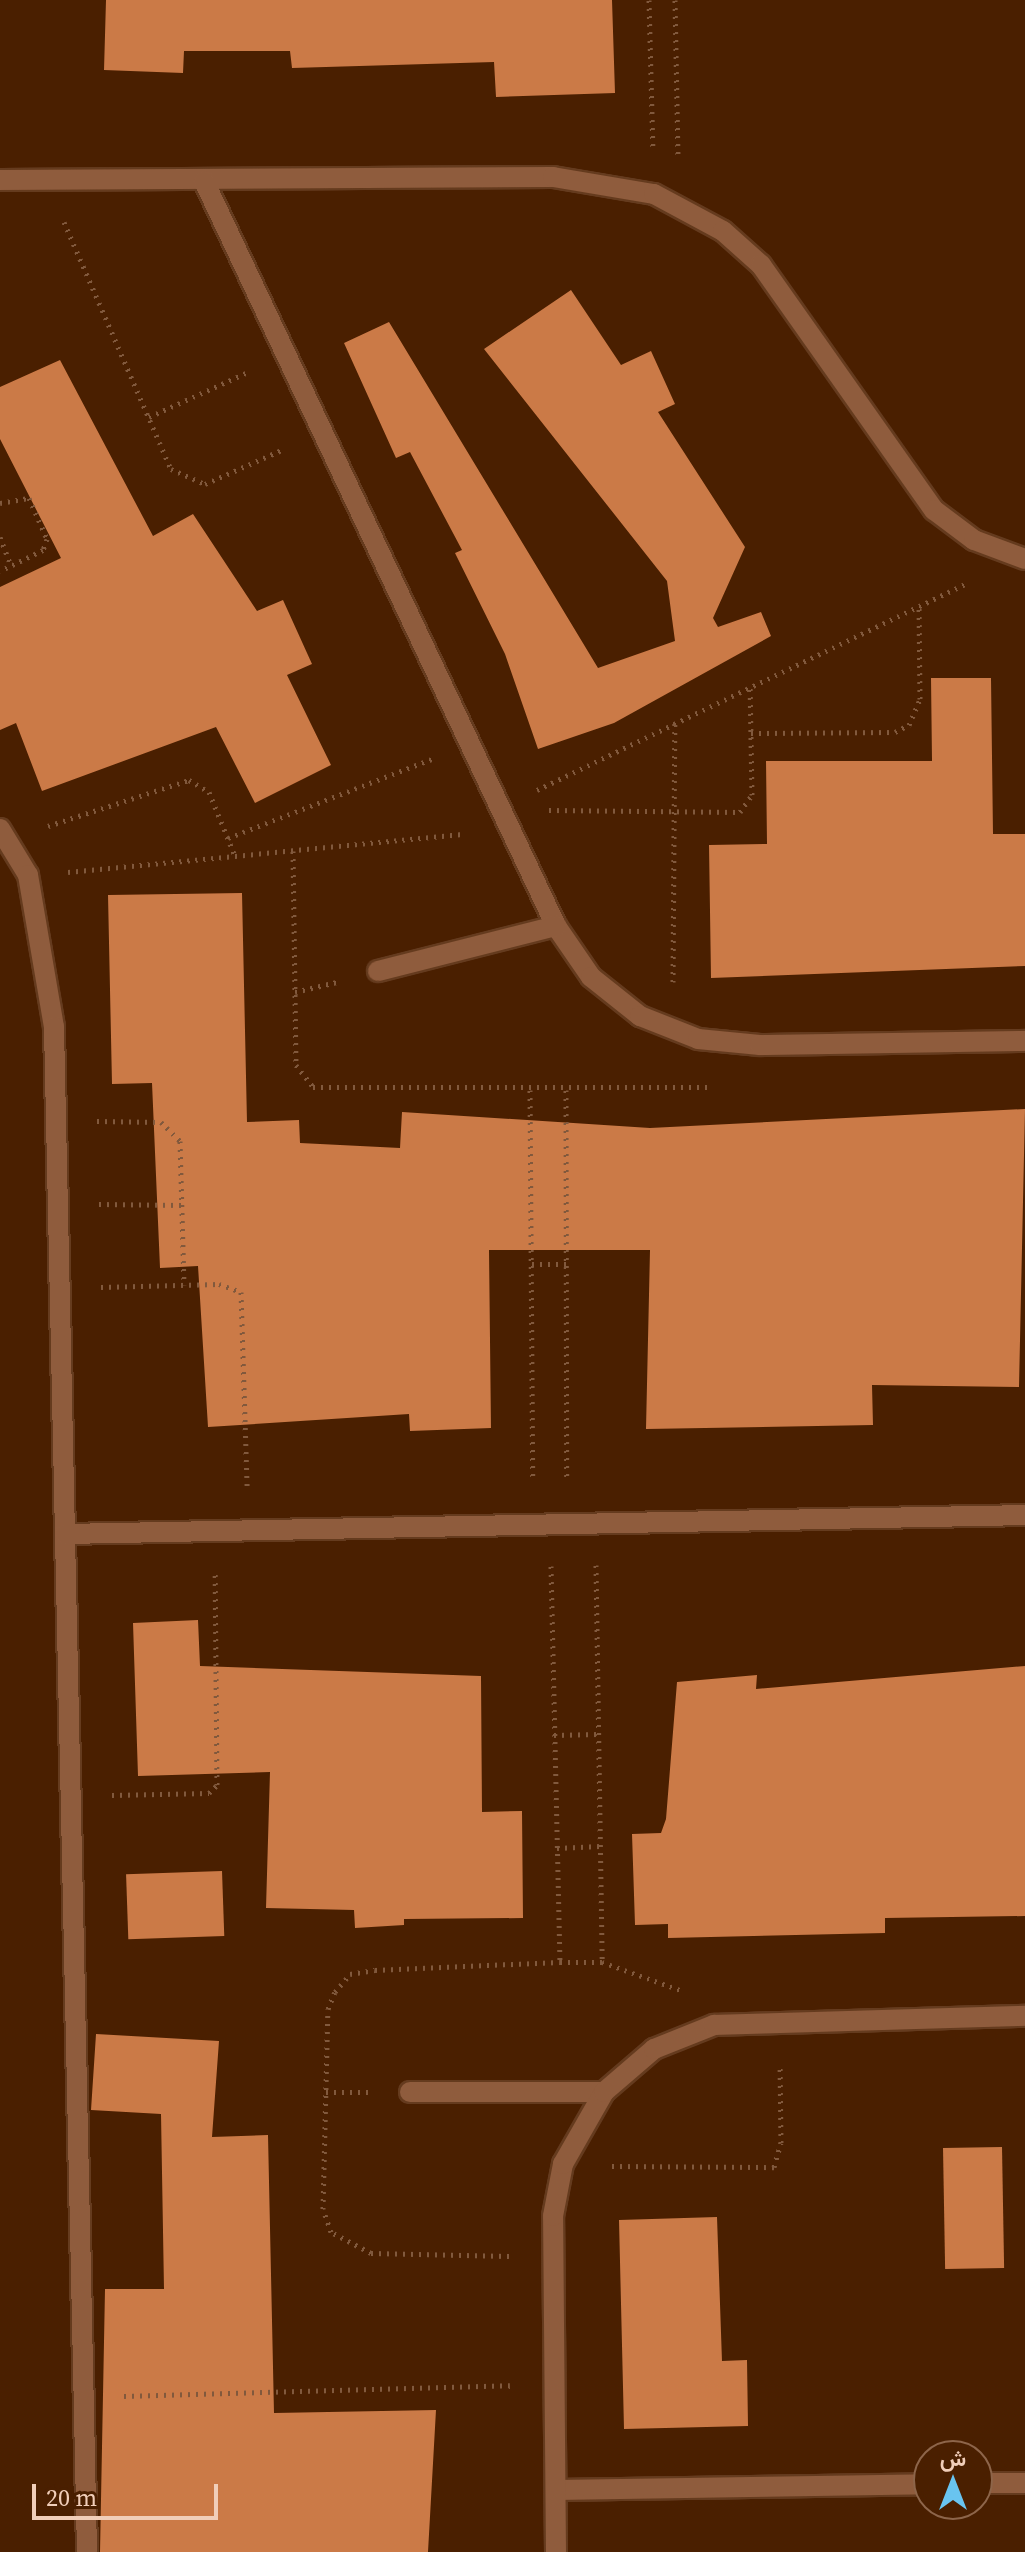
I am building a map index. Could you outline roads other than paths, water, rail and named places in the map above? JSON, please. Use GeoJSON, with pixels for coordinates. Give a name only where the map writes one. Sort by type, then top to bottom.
{"type":"FeatureCollection","features":[{"type":"Feature","properties":{"kind":"street"},"geometry":{"type":"LineString","coordinates":[[0,180],[553,177],[654,194],[679,204],[761,265],[934,510],[974,540],[1023,559]]}},
{"type":"Feature","properties":{"kind":"street"},"geometry":{"type":"LineString","coordinates":[[204,181],[556,926],[591,977],[640,1016],[673,1030],[760,1045],[1025,1041]]}},
{"type":"Feature","properties":{"kind":"street"},"geometry":{"type":"LineString","coordinates":[[5,834],[28,875],[45,944],[56,1120],[87,2552]]}},
{"type":"Feature","properties":{"kind":"street"},"geometry":{"type":"LineString","coordinates":[[378,971],[556,926]]}},
{"type":"Feature","properties":{"kind":"street"},"geometry":{"type":"LineString","coordinates":[[65,1534],[1025,1515]]}},
{"type":"Feature","properties":{"kind":"street"},"geometry":{"type":"LineString","coordinates":[[556,2552],[553,2216],[563,2164],[604,2092],[654,2049],[714,2025],[780,2019],[1025,2016]]}},
{"type":"Feature","properties":{"kind":"street"},"geometry":{"type":"LineString","coordinates":[[410,2092],[604,2092]]}},
{"type":"Feature","properties":{"kind":"street"},"geometry":{"type":"LineString","coordinates":[[993,2483],[1025,2483]]}},
{"type":"Feature","properties":{"kind":"street"},"geometry":{"type":"LineString","coordinates":[[556,2490],[913,2484]]}}]}
